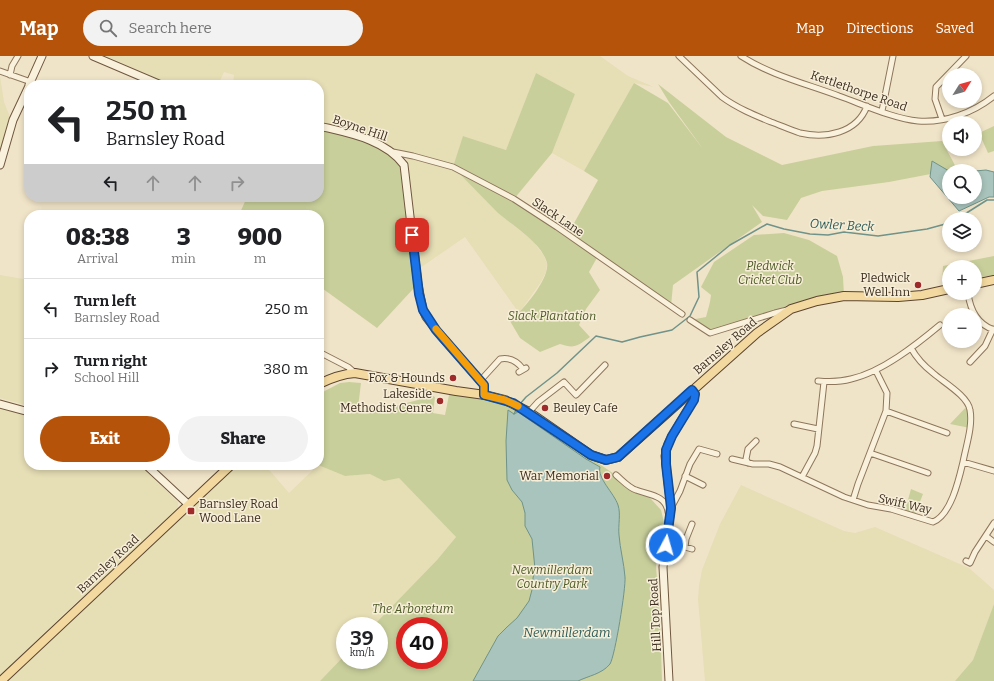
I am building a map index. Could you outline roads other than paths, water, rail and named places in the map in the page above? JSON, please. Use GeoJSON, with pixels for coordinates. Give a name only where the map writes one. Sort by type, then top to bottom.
{"type":"FeatureCollection","features":[{"type":"Feature","properties":{"kind":"main road"},"geometry":{"type":"LineString","coordinates":[[982,283],[994,280]]}},
{"type":"Feature","properties":{"kind":"main road","name":"Barnsley Road"},"geometry":{"type":"LineString","coordinates":[[324,381],[342,374],[355,373],[484,395],[505,400],[529,412],[591,455],[609,460],[618,457],[757,333],[791,309],[817,301],[844,296],[922,295],[942,291]]}},
{"type":"Feature","properties":{"kind":"main road","name":"Barnsley Road"},"geometry":{"type":"LineString","coordinates":[[1,681],[226,470]]}},
{"type":"Feature","properties":{"kind":"street"},"geometry":{"type":"LineString","coordinates":[[10,74],[12,66],[18,56]]}},
{"type":"Feature","properties":{"kind":"street"},"geometry":{"type":"LineString","coordinates":[[32,80],[42,56]]}},
{"type":"Feature","properties":{"kind":"street"},"geometry":{"type":"LineString","coordinates":[[93,56],[149,80]]}},
{"type":"Feature","properties":{"kind":"street"},"geometry":{"type":"LineString","coordinates":[[679,56],[729,102],[749,113],[799,132],[819,134],[834,133],[844,130],[854,126],[858,122],[863,116],[867,106]]}},
{"type":"Feature","properties":{"kind":"street","name":"Kettlethorpe Road"},"geometry":{"type":"LineString","coordinates":[[740,56],[776,73],[882,111],[917,121],[942,119]]}},
{"type":"Feature","properties":{"kind":"street"},"geometry":{"type":"LineString","coordinates":[[882,111],[893,56]]}},
{"type":"Feature","properties":{"kind":"street"},"geometry":{"type":"LineString","coordinates":[[942,119],[935,99],[936,87],[944,77],[966,56]]}},
{"type":"Feature","properties":{"kind":"street"},"geometry":{"type":"LineString","coordinates":[[0,71],[24,81]]}},
{"type":"Feature","properties":{"kind":"street","name":"Kettlethorpe Road"},"geometry":{"type":"LineString","coordinates":[[957,116],[977,108],[994,96]]}},
{"type":"Feature","properties":{"kind":"street"},"geometry":{"type":"LineString","coordinates":[[0,165],[13,120],[24,97]]}},
{"type":"Feature","properties":{"kind":"street","name":"Boyne Hill"},"geometry":{"type":"LineString","coordinates":[[324,127],[373,142],[393,152]]}},
{"type":"Feature","properties":{"kind":"street"},"geometry":{"type":"LineString","coordinates":[[393,152],[404,165]]}},
{"type":"Feature","properties":{"kind":"street","name":"Slack Lane"},"geometry":{"type":"LineString","coordinates":[[393,152],[453,167],[514,199],[682,314]]}},
{"type":"Feature","properties":{"kind":"street"},"geometry":{"type":"LineString","coordinates":[[413,156],[407,159],[404,165],[418,285],[423,310],[436,330],[484,385],[484,395]]}},
{"type":"Feature","properties":{"kind":"street"},"geometry":{"type":"LineString","coordinates":[[970,300],[973,312],[978,319],[982,324],[993,329],[985,346],[970,362]]}},
{"type":"Feature","properties":{"kind":"street"},"geometry":{"type":"LineString","coordinates":[[690,320],[710,333],[791,309]]}},
{"type":"Feature","properties":{"kind":"street"},"geometry":{"type":"LineString","coordinates":[[818,381],[851,380],[876,371],[925,338],[940,325]]}},
{"type":"Feature","properties":{"kind":"street"},"geometry":{"type":"LineString","coordinates":[[911,348],[914,355],[931,372],[960,395],[969,406],[970,428],[963,462],[994,471]]}},
{"type":"Feature","properties":{"kind":"street"},"geometry":{"type":"LineString","coordinates":[[324,355],[348,367],[355,373]]}},
{"type":"Feature","properties":{"kind":"street"},"geometry":{"type":"LineString","coordinates":[[480,381],[500,360],[510,359],[516,361],[522,370]]}},
{"type":"Feature","properties":{"kind":"street"},"geometry":{"type":"LineString","coordinates":[[529,412],[538,402],[564,382],[576,395],[604,365]]}},
{"type":"Feature","properties":{"kind":"street"},"geometry":{"type":"LineString","coordinates":[[852,500],[886,411],[887,393],[876,371]]}},
{"type":"Feature","properties":{"kind":"street"},"geometry":{"type":"LineString","coordinates":[[802,477],[815,453],[824,382]]}},
{"type":"Feature","properties":{"kind":"street","name":"Hill Top Road"},"geometry":{"type":"LineString","coordinates":[[669,681],[663,567],[671,508],[665,456],[672,436],[694,400],[695,394],[692,390]]}},
{"type":"Feature","properties":{"kind":"street"},"geometry":{"type":"LineString","coordinates":[[0,404],[24,411]]}},
{"type":"Feature","properties":{"kind":"street"},"geometry":{"type":"LineString","coordinates":[[886,411],[947,433]]}},
{"type":"Feature","properties":{"kind":"street"},"geometry":{"type":"LineString","coordinates":[[797,427],[818,429]]}},
{"type":"Feature","properties":{"kind":"street"},"geometry":{"type":"LineString","coordinates":[[937,437],[940,430]]}},
{"type":"Feature","properties":{"kind":"street"},"geometry":{"type":"LineString","coordinates":[[748,463],[746,459],[748,449],[756,441]]}},
{"type":"Feature","properties":{"kind":"street"},"geometry":{"type":"LineString","coordinates":[[671,508],[680,491],[690,464],[699,448],[717,454]]}},
{"type":"Feature","properties":{"kind":"street"},"geometry":{"type":"LineString","coordinates":[[870,453],[925,471]]}},
{"type":"Feature","properties":{"kind":"street","name":"Swift Way"},"geometry":{"type":"LineString","coordinates":[[732,459],[748,463],[774,465],[802,477],[830,492],[852,500],[868,505],[891,509],[932,522],[940,518],[945,511],[953,495],[963,462]]}},
{"type":"Feature","properties":{"kind":"street"},"geometry":{"type":"LineString","coordinates":[[777,473],[780,467]]}},
{"type":"Feature","properties":{"kind":"street"},"geometry":{"type":"LineString","coordinates":[[151,470],[189,505]]}},
{"type":"Feature","properties":{"kind":"street"},"geometry":{"type":"LineString","coordinates":[[616,475],[635,490],[654,495],[663,501],[667,506],[669,519]]}},
{"type":"Feature","properties":{"kind":"street"},"geometry":{"type":"LineString","coordinates":[[685,476],[703,485]]}},
{"type":"Feature","properties":{"kind":"street"},"geometry":{"type":"LineString","coordinates":[[969,563],[994,523]]}},
{"type":"Feature","properties":{"kind":"street"},"geometry":{"type":"LineString","coordinates":[[692,524],[686,539],[685,547],[692,549]]}},
{"type":"Feature","properties":{"kind":"street"},"geometry":{"type":"LineString","coordinates":[[667,534],[686,539]]}},
{"type":"Feature","properties":{"kind":"street"},"geometry":{"type":"LineString","coordinates":[[986,536],[994,542]]}},
{"type":"Feature","properties":{"kind":"water"},"geometry":{"type":"Polygon","coordinates":[[[932,161],[942,167],[942,191],[930,177],[932,161]]]}},
{"type":"Feature","properties":{"kind":"water"},"geometry":{"type":"Polygon","coordinates":[[[982,170],[994,172],[994,197],[989,197],[982,200],[982,170]]]}},
{"type":"Feature","properties":{"kind":"water"},"geometry":{"type":"Polygon","coordinates":[[[953,204],[974,204],[959,211],[953,204]]]}},
{"type":"Feature","properties":{"kind":"water","name":"Newmillerdam"},"geometry":{"type":"Polygon","coordinates":[[[508,410],[514,414],[518,412],[600,467],[603,481],[618,505],[619,535],[625,584],[615,649],[610,664],[607,667],[578,681],[473,681],[498,636],[517,618],[529,601],[533,586],[535,569],[532,539],[525,526],[525,513],[522,502],[512,490],[507,480],[506,441],[508,410]]]}},
{"type":"Feature","properties":{"kind":"waterway","name":"Owler Beck"},"geometry":{"type":"LineString","coordinates":[[968,212],[987,200],[994,200]]}},
{"type":"Feature","properties":{"kind":"waterway","name":"Owler Beck"},"geometry":{"type":"LineString","coordinates":[[520,404],[526,397],[557,373],[596,336],[622,342],[672,330],[690,316],[699,297],[697,272],[730,245],[767,224],[810,234],[828,235],[844,232],[878,236],[927,229],[942,225]]}},
{"type":"Feature","properties":{"kind":"waterway","name":"Owler Beck"},"geometry":{"type":"LineString","coordinates":[[514,414],[517,408]]}},
{"type":"Feature","properties":{"kind":"place","name":"Pledwick Well Inn"},"geometry":{"type":"Point","coordinates":[918,285]}},
{"type":"Feature","properties":{"kind":"place","name":"Fox & Hounds"},"geometry":{"type":"Point","coordinates":[453,378]}},
{"type":"Feature","properties":{"kind":"place","name":"Lakeside Methodist Cenre"},"geometry":{"type":"Point","coordinates":[440,401]}},
{"type":"Feature","properties":{"kind":"place","name":"Beuley Cafe"},"geometry":{"type":"Point","coordinates":[545,408]}},
{"type":"Feature","properties":{"kind":"place","name":"War Memorial"},"geometry":{"type":"Point","coordinates":[607,476]}},
{"type":"Feature","properties":{"kind":"place","name":"Barnsley Road Wood Lane"},"geometry":{"type":"Point","coordinates":[191,511]}},
{"type":"Feature","properties":{"kind":"park label","name":"Pledwick Cricket Club"},"geometry":{"type":"Point","coordinates":[770,273]}},
{"type":"Feature","properties":{"kind":"park label","name":"Slack Plantation"},"geometry":{"type":"Point","coordinates":[552,316]}},
{"type":"Feature","properties":{"kind":"park label","name":"Newmillerdam Country Park"},"geometry":{"type":"Point","coordinates":[552,577]}},
{"type":"Feature","properties":{"kind":"park label","name":"The Arboretum"},"geometry":{"type":"Point","coordinates":[413,609]}}]}
